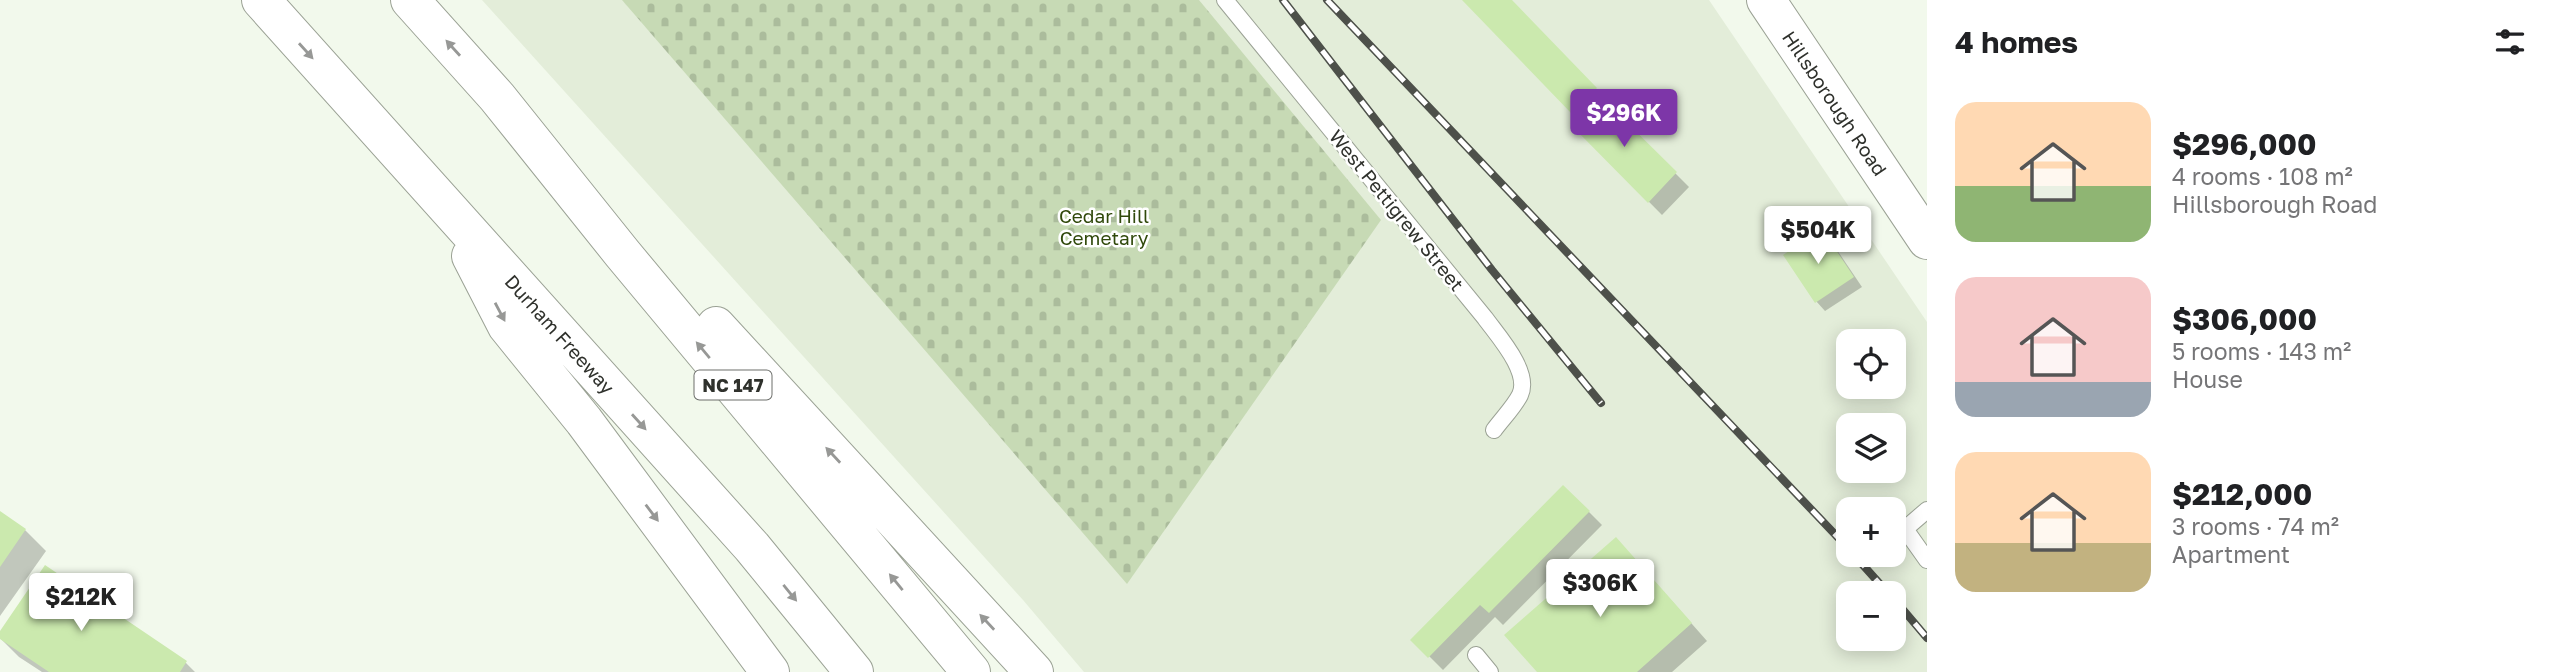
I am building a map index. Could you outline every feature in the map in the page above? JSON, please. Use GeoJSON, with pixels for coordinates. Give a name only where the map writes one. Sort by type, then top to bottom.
{"type":"FeatureCollection","features":[{"type":"Feature","properties":{"kind":"main road","name":"Durham Freeway"},"geometry":{"type":"LineString","coordinates":[[261,0],[752,547],[854,672]]}},
{"type":"Feature","properties":{"kind":"main road","name":"NC 147"},"geometry":{"type":"LineString","coordinates":[[410,0],[497,97],[622,253],[971,672]]}},
{"type":"Feature","properties":{"kind":"main road","name":"Hillsborough Road"},"geometry":{"type":"LineString","coordinates":[[1766,0],[1927,240]]}},
{"type":"Feature","properties":{"kind":"main road"},"geometry":{"type":"LineString","coordinates":[[497,97],[645,248],[1034,672]]}},
{"type":"Feature","properties":{"kind":"main road"},"geometry":{"type":"LineString","coordinates":[[446,208],[508,326],[584,421],[770,672]]}},
{"type":"Feature","properties":{"kind":"lane","name":"West Pettigrew Street"},"geometry":{"type":"LineString","coordinates":[[1225,0],[1477,308],[1513,357],[1522,374],[1522,393],[1494,430]]}},
{"type":"Feature","properties":{"kind":"lane"},"geometry":{"type":"LineString","coordinates":[[1927,510],[1905,529],[1927,560]]}},
{"type":"Feature","properties":{"kind":"lane"},"geometry":{"type":"LineString","coordinates":[[1476,655],[1490,672]]}},
{"type":"Feature","properties":{"kind":"shaded area"},"geometry":{"type":"Polygon","coordinates":[[[482,0],[1709,0],[1927,322],[1927,672],[1084,672],[1023,600],[482,0]]]}},
{"type":"Feature","properties":{"kind":"green space","name":"Cedar Hill Cemetary"},"geometry":{"type":"Polygon","coordinates":[[[622,0],[1199,0],[1381,220],[1127,584],[622,0]]]}},
{"type":"Feature","properties":{"kind":"building"},"geometry":{"type":"Polygon","coordinates":[[[1462,0],[1512,0],[1597,88],[1571,113],[1462,0]]]}},
{"type":"Feature","properties":{"kind":"building"},"geometry":{"type":"Polygon","coordinates":[[[1600,96],[1677,172],[1648,203],[1571,125],[1600,96]]]}},
{"type":"Feature","properties":{"kind":"building"},"geometry":{"type":"Polygon","coordinates":[[[1822,229],[1854,277],[1815,303],[1783,255],[1822,229]]]}},
{"type":"Feature","properties":{"kind":"building"},"geometry":{"type":"Polygon","coordinates":[[[1563,485],[1590,511],[1489,613],[1480,605],[1428,658],[1410,640],[1563,485]]]}},
{"type":"Feature","properties":{"kind":"building"},"geometry":{"type":"Polygon","coordinates":[[[0,511],[26,529],[0,567],[0,511]]]}},
{"type":"Feature","properties":{"kind":"building"},"geometry":{"type":"Polygon","coordinates":[[[1616,537],[1692,623],[1637,672],[1537,672],[1504,635],[1616,537]]]}},
{"type":"Feature","properties":{"kind":"building"},"geometry":{"type":"Polygon","coordinates":[[[45,565],[187,661],[180,672],[49,672],[0,639],[0,631],[45,565]]]}},
{"type":"Feature","properties":{"kind":"railway"},"geometry":{"type":"LineString","coordinates":[[1283,0],[1492,270],[1601,403]]}},
{"type":"Feature","properties":{"kind":"railway"},"geometry":{"type":"LineString","coordinates":[[1327,0],[1836,535]]}},
{"type":"Feature","properties":{"kind":"railway"},"geometry":{"type":"LineString","coordinates":[[1865,567],[1877,581]]}},
{"type":"Feature","properties":{"kind":"railway"},"geometry":{"type":"LineString","coordinates":[[1906,613],[1927,638]]}}]}
